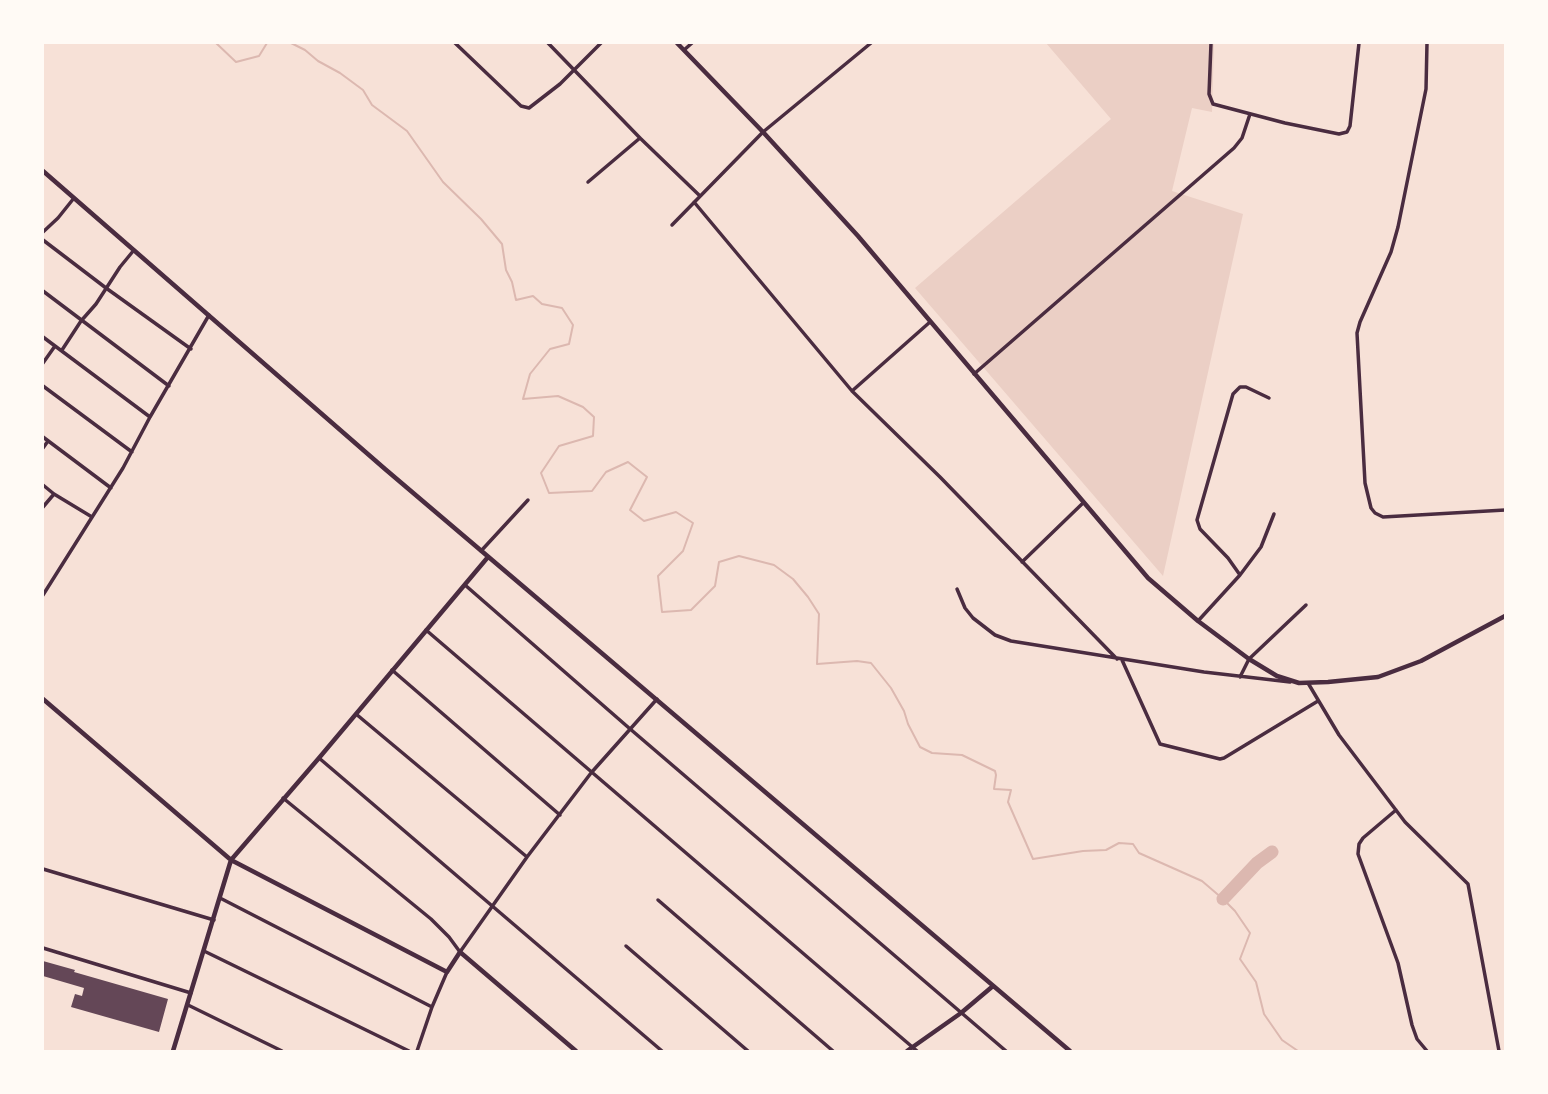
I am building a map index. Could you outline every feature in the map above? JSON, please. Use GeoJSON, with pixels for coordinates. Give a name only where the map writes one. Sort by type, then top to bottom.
{"type":"FeatureCollection","features":[{"type":"Feature","properties":{"kind":"street"},"geometry":{"type":"LineString","coordinates":[[455,43],[521,106],[529,108],[560,84],[601,43]]}},
{"type":"Feature","properties":{"kind":"street"},"geometry":{"type":"LineString","coordinates":[[548,43],[640,138],[699,195]]}},
{"type":"Feature","properties":{"kind":"street"},"geometry":{"type":"LineString","coordinates":[[677,43],[763,132],[858,236],[1083,503],[1154,584],[1198,621],[1249,659],[1277,676],[1293,682]]}},
{"type":"Feature","properties":{"kind":"street"},"geometry":{"type":"LineString","coordinates":[[684,50],[692,43]]}},
{"type":"Feature","properties":{"kind":"street"},"geometry":{"type":"LineString","coordinates":[[672,225],[699,195],[763,132],[871,43]]}},
{"type":"Feature","properties":{"kind":"street"},"geometry":{"type":"LineString","coordinates":[[1211,43],[1210,100],[1213,104],[1337,134],[1347,132],[1350,126],[1359,43]]}},
{"type":"Feature","properties":{"kind":"street"},"geometry":{"type":"LineString","coordinates":[[1427,43],[1428,64],[1426,94],[1398,227],[1391,252],[1360,322],[1357,333],[1365,483],[1371,508],[1375,513],[1383,517],[1505,510]]}},
{"type":"Feature","properties":{"kind":"street"},"geometry":{"type":"LineString","coordinates":[[974,374],[1234,148],[1242,138],[1250,114]]}},
{"type":"Feature","properties":{"kind":"street"},"geometry":{"type":"LineString","coordinates":[[588,182],[640,138]]}},
{"type":"Feature","properties":{"kind":"street"},"geometry":{"type":"LineString","coordinates":[[43,171],[488,557],[1070,1051]]}},
{"type":"Feature","properties":{"kind":"street"},"geometry":{"type":"LineString","coordinates":[[43,232],[58,218],[74,198]]}},
{"type":"Feature","properties":{"kind":"street"},"geometry":{"type":"LineString","coordinates":[[694,202],[852,391],[940,477],[1117,659]]}},
{"type":"Feature","properties":{"kind":"street"},"geometry":{"type":"LineString","coordinates":[[43,240],[106,288],[191,349]]}},
{"type":"Feature","properties":{"kind":"street"},"geometry":{"type":"LineString","coordinates":[[62,350],[81,321],[134,250]]}},
{"type":"Feature","properties":{"kind":"street"},"geometry":{"type":"LineString","coordinates":[[43,291],[169,386]]}},
{"type":"Feature","properties":{"kind":"street"},"geometry":{"type":"LineString","coordinates":[[43,595],[111,488],[209,315]]}},
{"type":"Feature","properties":{"kind":"street"},"geometry":{"type":"LineString","coordinates":[[852,391],[930,322]]}},
{"type":"Feature","properties":{"kind":"street"},"geometry":{"type":"LineString","coordinates":[[43,337],[150,417]]}},
{"type":"Feature","properties":{"kind":"street"},"geometry":{"type":"LineString","coordinates":[[43,363],[55,346]]}},
{"type":"Feature","properties":{"kind":"street"},"geometry":{"type":"LineString","coordinates":[[43,386],[132,452]]}},
{"type":"Feature","properties":{"kind":"street"},"geometry":{"type":"LineString","coordinates":[[1240,575],[1228,558],[1200,529],[1197,524],[1197,516],[1234,392],[1240,387],[1246,387],[1269,398]]}},
{"type":"Feature","properties":{"kind":"street"},"geometry":{"type":"LineString","coordinates":[[43,437],[111,488]]}},
{"type":"Feature","properties":{"kind":"street"},"geometry":{"type":"LineString","coordinates":[[43,448],[48,441]]}},
{"type":"Feature","properties":{"kind":"street"},"geometry":{"type":"LineString","coordinates":[[43,485],[54,494],[92,517]]}},
{"type":"Feature","properties":{"kind":"street"},"geometry":{"type":"LineString","coordinates":[[43,507],[54,494]]}},
{"type":"Feature","properties":{"kind":"street"},"geometry":{"type":"LineString","coordinates":[[481,551],[528,500]]}},
{"type":"Feature","properties":{"kind":"street"},"geometry":{"type":"LineString","coordinates":[[1022,562],[1083,503]]}},
{"type":"Feature","properties":{"kind":"street"},"geometry":{"type":"LineString","coordinates":[[1198,621],[1240,575],[1261,547],[1274,514]]}},
{"type":"Feature","properties":{"kind":"street"},"geometry":{"type":"LineString","coordinates":[[173,1051],[231,860],[488,557]]}},
{"type":"Feature","properties":{"kind":"street"},"geometry":{"type":"LineString","coordinates":[[465,585],[629,728],[1006,1051]]}},
{"type":"Feature","properties":{"kind":"street"},"geometry":{"type":"LineString","coordinates":[[957,590],[965,608],[973,618],[995,636],[1011,641],[1122,660],[1240,677],[1308,683],[1386,675],[1421,661],[1505,616]]}},
{"type":"Feature","properties":{"kind":"street"},"geometry":{"type":"LineString","coordinates":[[1240,677],[1249,659],[1306,605]]}},
{"type":"Feature","properties":{"kind":"street"},"geometry":{"type":"LineString","coordinates":[[426,630],[917,1051]]}},
{"type":"Feature","properties":{"kind":"street"},"geometry":{"type":"LineString","coordinates":[[1122,660],[1160,744],[1220,759],[1318,701]]}},
{"type":"Feature","properties":{"kind":"street"},"geometry":{"type":"LineString","coordinates":[[392,670],[560,814]]}},
{"type":"Feature","properties":{"kind":"street"},"geometry":{"type":"LineString","coordinates":[[1308,683],[1339,736],[1411,829],[1468,884],[1498,1051]]}},
{"type":"Feature","properties":{"kind":"street"},"geometry":{"type":"LineString","coordinates":[[43,699],[231,860],[447,972]]}},
{"type":"Feature","properties":{"kind":"street"},"geometry":{"type":"LineString","coordinates":[[417,1051],[432,1007],[447,972],[460,952],[527,857],[591,773],[656,699]]}},
{"type":"Feature","properties":{"kind":"street"},"geometry":{"type":"LineString","coordinates":[[356,714],[527,857]]}},
{"type":"Feature","properties":{"kind":"street"},"geometry":{"type":"LineString","coordinates":[[319,758],[662,1051]]}},
{"type":"Feature","properties":{"kind":"street"},"geometry":{"type":"LineString","coordinates":[[283,798],[431,919],[449,937],[460,952],[576,1051]]}},
{"type":"Feature","properties":{"kind":"street"},"geometry":{"type":"LineString","coordinates":[[1396,810],[1363,838],[1359,844],[1358,854],[1398,963],[1412,1025],[1417,1039],[1427,1051]]}},
{"type":"Feature","properties":{"kind":"street"},"geometry":{"type":"LineString","coordinates":[[43,869],[214,920]]}},
{"type":"Feature","properties":{"kind":"street"},"geometry":{"type":"LineString","coordinates":[[220,898],[432,1007]]}},
{"type":"Feature","properties":{"kind":"street"},"geometry":{"type":"LineString","coordinates":[[658,900],[833,1051]]}},
{"type":"Feature","properties":{"kind":"street"},"geometry":{"type":"LineString","coordinates":[[626,946],[748,1051]]}},
{"type":"Feature","properties":{"kind":"street"},"geometry":{"type":"LineString","coordinates":[[43,948],[191,993]]}},
{"type":"Feature","properties":{"kind":"street"},"geometry":{"type":"LineString","coordinates":[[204,951],[409,1051]]}},
{"type":"Feature","properties":{"kind":"street"},"geometry":{"type":"LineString","coordinates":[[907,1051],[961,1013],[993,986]]}},
{"type":"Feature","properties":{"kind":"street"},"geometry":{"type":"LineString","coordinates":[[188,1004],[282,1051]]}},
{"type":"Feature","properties":{"kind":"shaded area"},"geometry":{"type":"Polygon","coordinates":[[[1046,43],[1214,43],[1212,112],[1192,108],[1172,191],[1243,214],[1163,576],[915,288],[1111,119],[1046,43]]]}},
{"type":"Feature","properties":{"kind":"building"},"geometry":{"type":"Polygon","coordinates":[[[43,961],[75,970],[74,972],[168,999],[159,1032],[71,1007],[75,994],[82,996],[84,988],[43,976],[43,961]]]}},
{"type":"Feature","properties":{"kind":"waterway"},"geometry":{"type":"LineString","coordinates":[[216,43],[236,62],[259,56],[267,43]]}},
{"type":"Feature","properties":{"kind":"waterway"},"geometry":{"type":"LineString","coordinates":[[291,43],[305,50],[318,61],[340,73],[363,90],[372,105],[407,131],[443,182],[481,219],[502,244],[506,270],[512,282],[516,300],[533,296],[542,304],[562,308],[573,325],[569,344],[550,349],[530,374],[523,399],[558,396],[583,407],[594,417],[593,436],[559,446],[541,473],[549,493],[592,491],[606,472],[628,462],[647,477],[630,510],[644,521],[676,512],[693,523],[683,551],[658,576],[662,612],[691,610],[715,586],[719,562],[739,556],[774,565],[793,579],[808,597],[819,614],[817,664],[857,661],[871,663],[891,688],[904,711],[908,724],[920,747],[932,753],[962,755],[995,771],[996,775],[994,789],[1011,790],[1008,802],[1033,859],[1083,851],[1106,850],[1119,843],[1133,844],[1139,853],[1202,881],[1223,899],[1235,911],[1250,933],[1240,959],[1256,982],[1264,1014],[1282,1040],[1298,1051]]}},
{"type":"Feature","properties":{"kind":"waterway"},"geometry":{"type":"LineString","coordinates":[[1223,899],[1257,863],[1272,852]]}}]}
